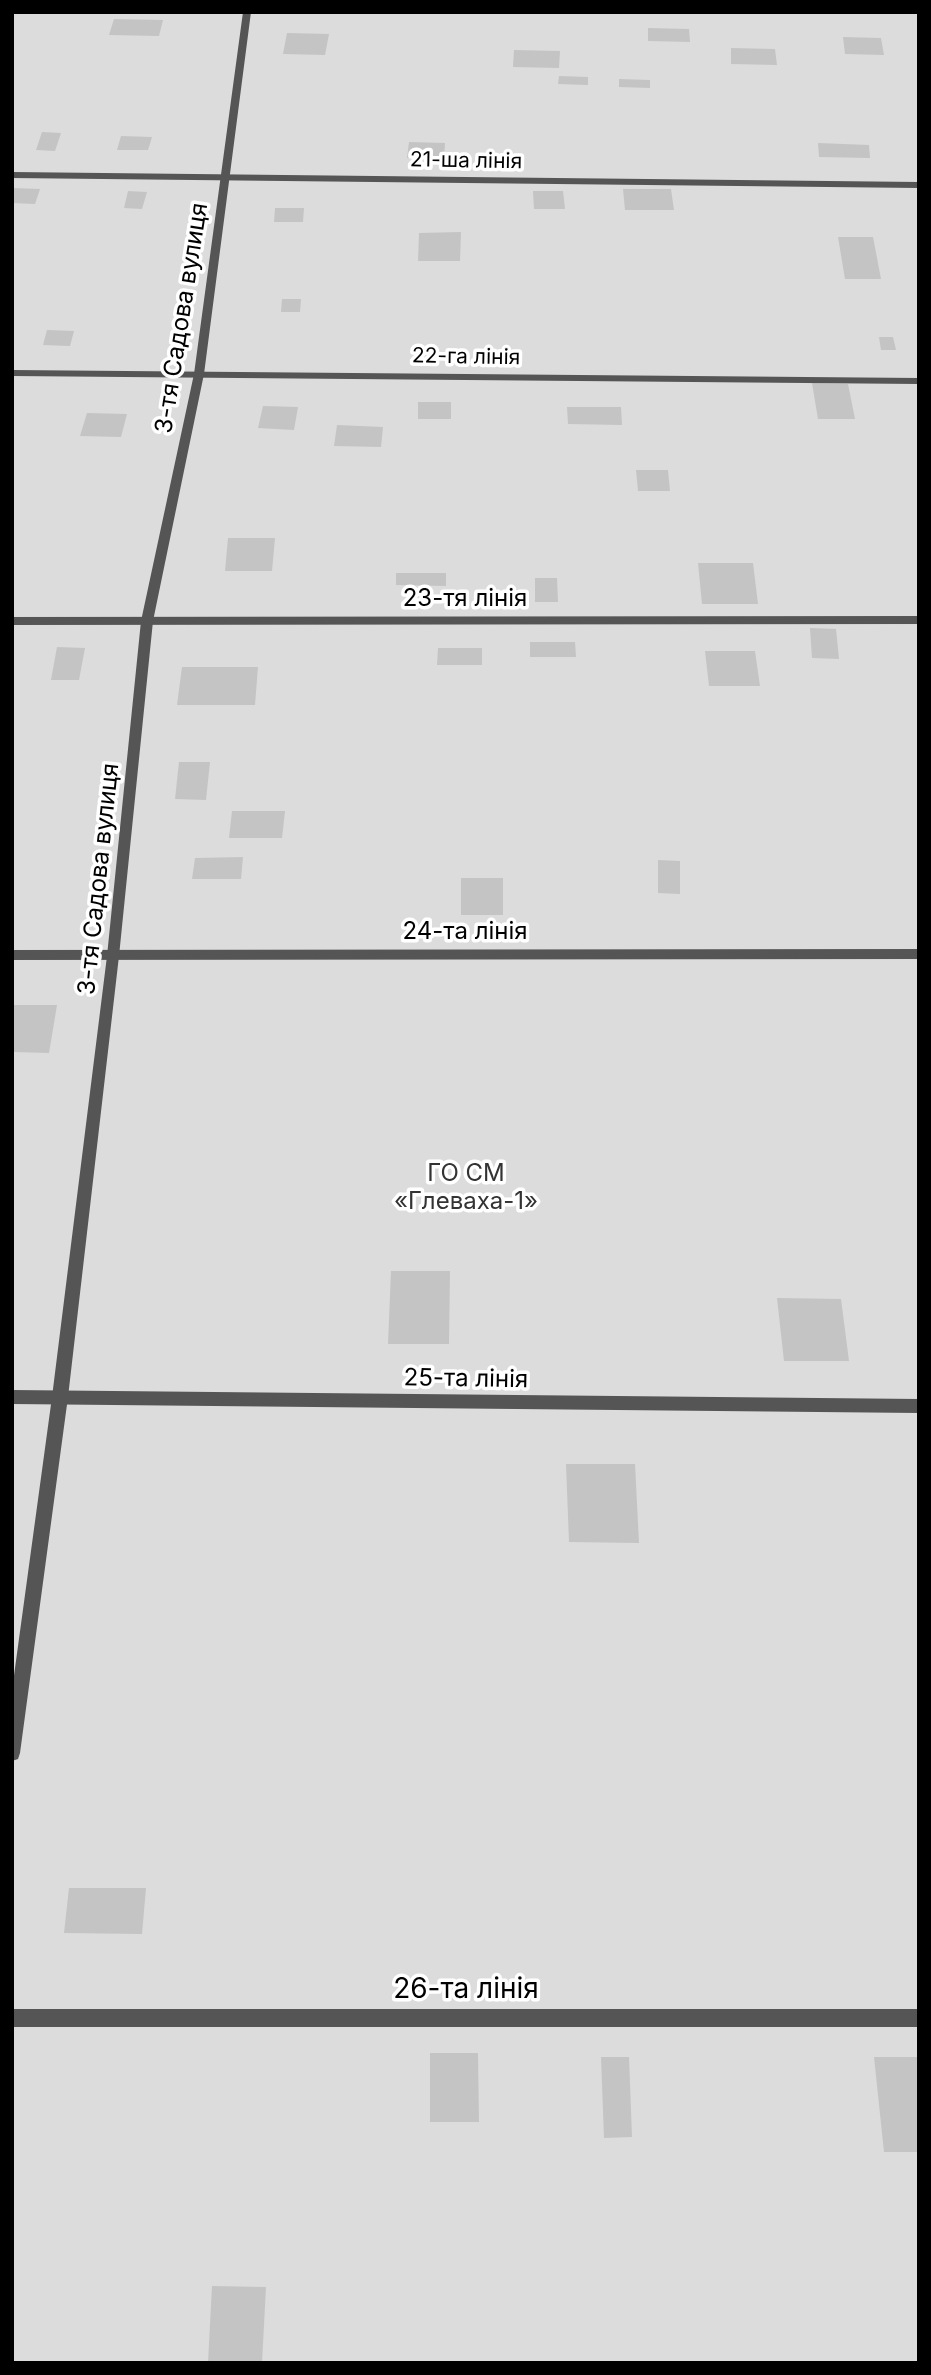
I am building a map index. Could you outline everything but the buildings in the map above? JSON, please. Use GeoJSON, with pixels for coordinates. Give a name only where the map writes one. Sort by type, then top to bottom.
{"type":"FeatureCollection","features":[{"type":"Feature","properties":{"kind":"street","name":"3-тя Садова вулиця"},"geometry":{"type":"LineString","coordinates":[[12,1754],[60,1397],[113,956],[147,621],[199,374],[247,12]]}},
{"type":"Feature","properties":{"kind":"street","name":"21-ша лінія"},"geometry":{"type":"LineString","coordinates":[[12,175],[225,175],[919,185]]}},
{"type":"Feature","properties":{"kind":"street","name":"22-га лінія"},"geometry":{"type":"LineString","coordinates":[[12,373],[919,381]]}},
{"type":"Feature","properties":{"kind":"street","name":"23-тя лінія"},"geometry":{"type":"LineString","coordinates":[[12,621],[919,620]]}},
{"type":"Feature","properties":{"kind":"street","name":"24-та лінія"},"geometry":{"type":"LineString","coordinates":[[12,955],[919,954]]}},
{"type":"Feature","properties":{"kind":"street","name":"25-та лінія"},"geometry":{"type":"LineString","coordinates":[[12,1397],[919,1406]]}},
{"type":"Feature","properties":{"kind":"street","name":"26-та лінія"},"geometry":{"type":"LineString","coordinates":[[12,2018],[919,2018]]}},
{"type":"Feature","properties":{"kind":"green space","name":"ГО СМ «Глеваха-1»"},"geometry":{"type":"Polygon","coordinates":[[[12,12],[919,12],[919,2363],[12,2363],[12,12]]]}}]}
